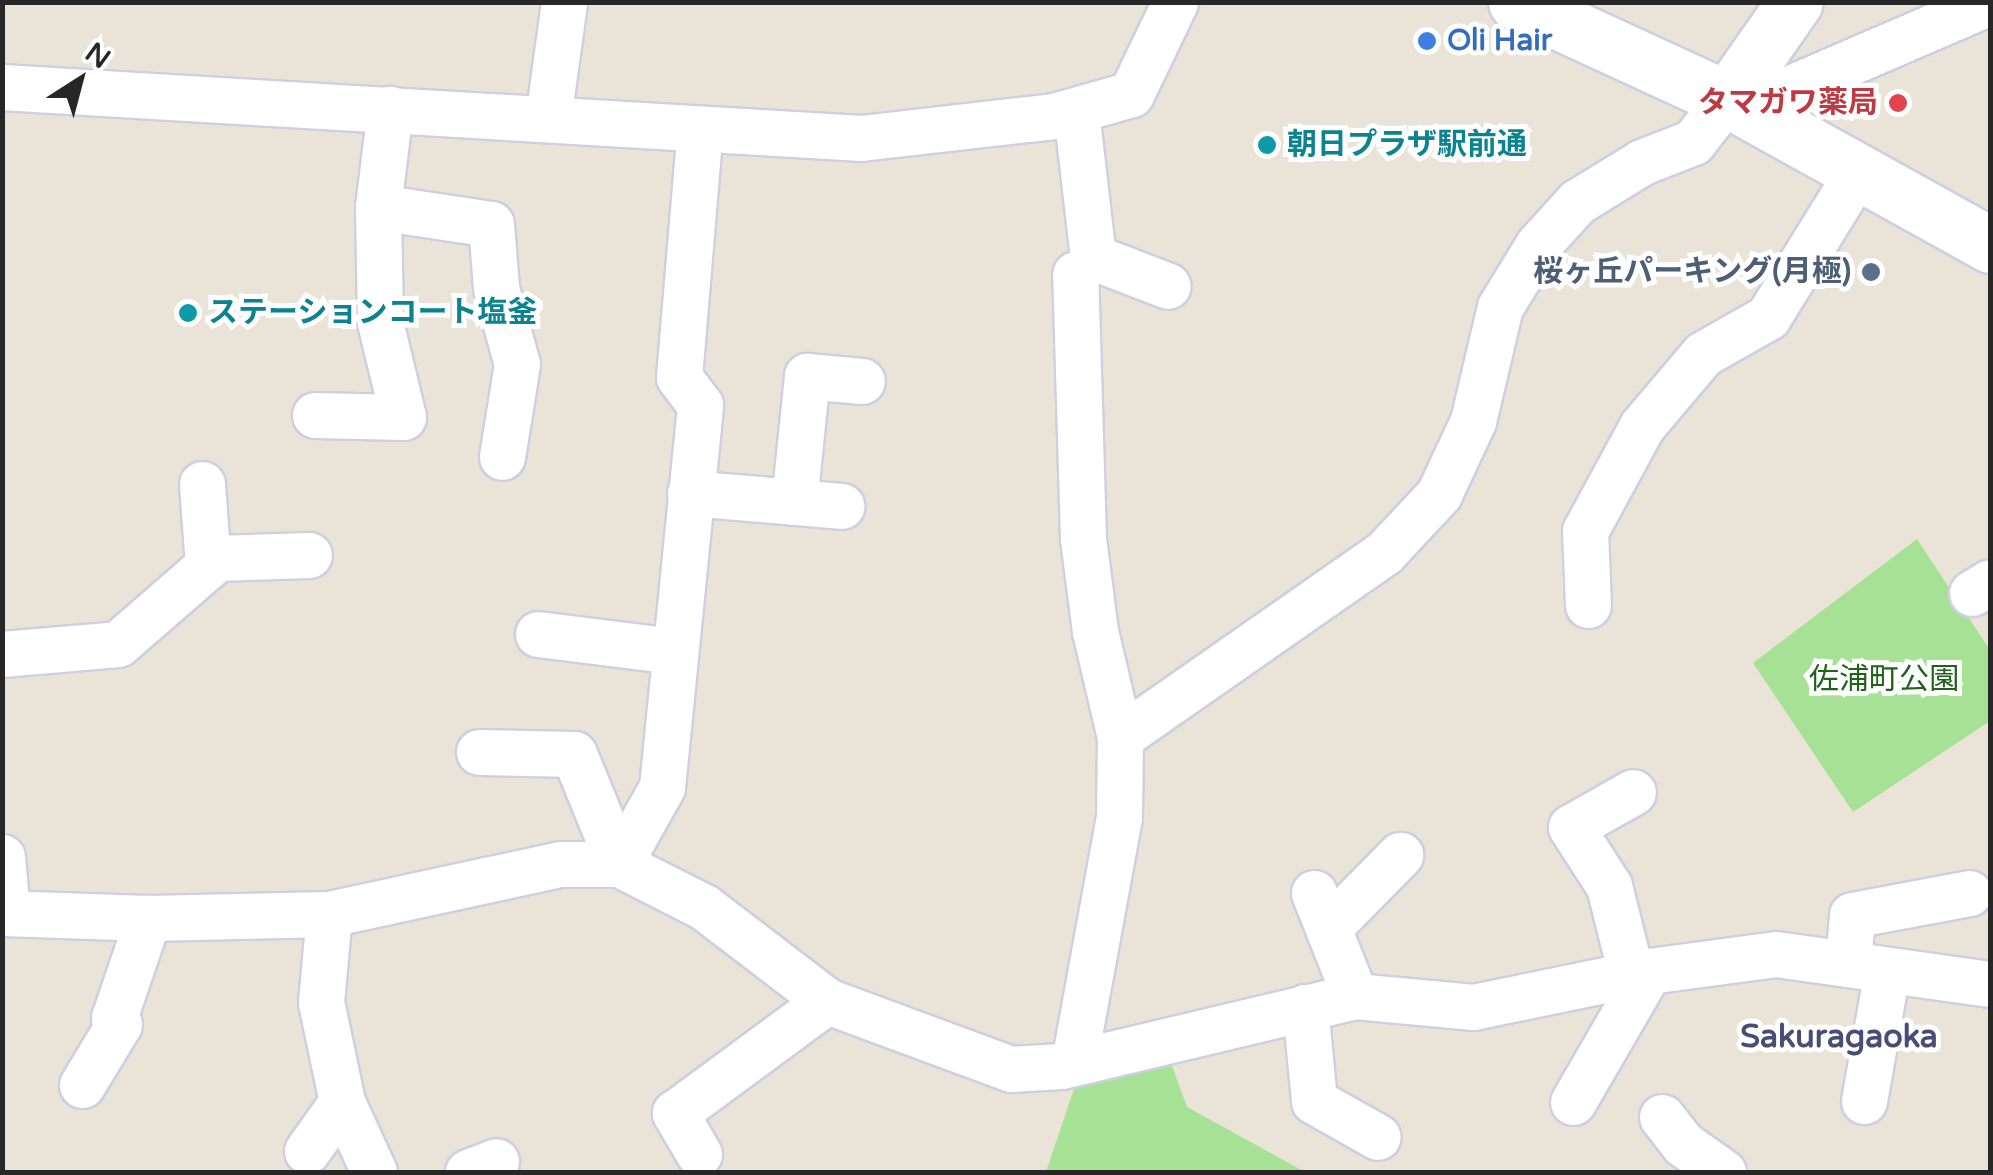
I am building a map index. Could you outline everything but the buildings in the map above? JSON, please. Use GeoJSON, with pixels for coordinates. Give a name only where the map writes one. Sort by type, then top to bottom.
{"type":"FeatureCollection","features":[{"type":"Feature","properties":{"kind":"street"},"geometry":{"type":"LineString","coordinates":[[548,118],[564,2]]}},
{"type":"Feature","properties":{"kind":"street"},"geometry":{"type":"LineString","coordinates":[[2,86],[861,138],[1076,111],[1131,94],[1175,2]]}},
{"type":"Feature","properties":{"kind":"street"},"geometry":{"type":"LineString","coordinates":[[1516,2],[1735,104],[1990,245]]}},
{"type":"Feature","properties":{"kind":"street"},"geometry":{"type":"LineString","coordinates":[[1120,738],[1384,553],[1439,494],[1473,421],[1500,307],[1538,245],[1577,202],[1642,162],[1693,142],[1735,104],[1795,2]]}},
{"type":"Feature","properties":{"kind":"street"},"geometry":{"type":"LineString","coordinates":[[1735,104],[1990,2]]}},
{"type":"Feature","properties":{"kind":"street"},"geometry":{"type":"LineString","coordinates":[[316,415],[403,417],[380,322],[378,207],[390,109]]}},
{"type":"Feature","properties":{"kind":"street"},"geometry":{"type":"LineString","coordinates":[[1076,111],[1093,257],[1168,286]]}},
{"type":"Feature","properties":{"kind":"street"},"geometry":{"type":"LineString","coordinates":[[619,864],[662,787],[700,405],[679,377],[700,129]]}},
{"type":"Feature","properties":{"kind":"street"},"geometry":{"type":"LineString","coordinates":[[1588,605],[1585,531],[1642,426],[1703,354],[1768,317],[1858,171]]}},
{"type":"Feature","properties":{"kind":"street"},"geometry":{"type":"LineString","coordinates":[[378,207],[491,224],[496,288],[517,364],[502,457]]}},
{"type":"Feature","properties":{"kind":"street"},"geometry":{"type":"LineString","coordinates":[[1074,1062],[1119,818],[1120,738],[1095,632],[1083,538],[1075,274]]}},
{"type":"Feature","properties":{"kind":"street"},"geometry":{"type":"LineString","coordinates":[[794,502],[807,376],[862,381]]}},
{"type":"Feature","properties":{"kind":"street"},"geometry":{"type":"LineString","coordinates":[[202,484],[208,566]]}},
{"type":"Feature","properties":{"kind":"street"},"geometry":{"type":"LineString","coordinates":[[690,492],[841,506]]}},
{"type":"Feature","properties":{"kind":"street"},"geometry":{"type":"LineString","coordinates":[[2,654],[118,644],[217,558],[309,555]]}},
{"type":"Feature","properties":{"kind":"street"},"geometry":{"type":"LineString","coordinates":[[538,634],[674,652]]}},
{"type":"Feature","properties":{"kind":"street"},"geometry":{"type":"LineString","coordinates":[[479,752],[574,754],[619,864]]}},
{"type":"Feature","properties":{"kind":"street"},"geometry":{"type":"LineString","coordinates":[[1573,1102],[1640,972],[1609,886],[1571,827],[1633,792]]}},
{"type":"Feature","properties":{"kind":"street"},"geometry":{"type":"LineString","coordinates":[[1355,996],[1321,910],[1400,855]]}},
{"type":"Feature","properties":{"kind":"street"},"geometry":{"type":"LineString","coordinates":[[2,857],[5,913],[148,918],[329,914],[560,864],[619,864],[704,907],[827,1001],[1011,1069],[1074,1062],[1355,996],[1473,1007],[1640,972],[1776,954],[1990,984]]}},
{"type":"Feature","properties":{"kind":"street"},"geometry":{"type":"LineString","coordinates":[[1864,1101],[1867,967],[1852,915],[1969,893]]}},
{"type":"Feature","properties":{"kind":"street"},"geometry":{"type":"LineString","coordinates":[[329,914],[321,1002],[342,1102],[374,1172]]}},
{"type":"Feature","properties":{"kind":"street"},"geometry":{"type":"LineString","coordinates":[[82,1085],[119,1024],[114,1018],[148,918]]}},
{"type":"Feature","properties":{"kind":"street"},"geometry":{"type":"LineString","coordinates":[[699,1154],[676,1113],[827,1001]]}},
{"type":"Feature","properties":{"kind":"street"},"geometry":{"type":"LineString","coordinates":[[1305,1007],[1314,1102],[1378,1137]]}},
{"type":"Feature","properties":{"kind":"street"},"geometry":{"type":"LineString","coordinates":[[308,1151],[342,1102]]}},
{"type":"Feature","properties":{"kind":"street"},"geometry":{"type":"LineString","coordinates":[[1671,1144],[1722,1172]]}},
{"type":"Feature","properties":{"kind":"green space","name":"佐浦町公園"},"geometry":{"type":"Polygon","coordinates":[[[1917,539],[1990,650],[1990,721],[1853,812],[1753,663],[1917,539]]]}},
{"type":"Feature","properties":{"kind":"green space"},"geometry":{"type":"Polygon","coordinates":[[[1172,1066],[1187,1107],[1305,1172],[1046,1172],[1075,1086],[1172,1066]]]}},
{"type":"Feature","properties":{"kind":"place","name":"Oli Hair"},"geometry":{"type":"Point","coordinates":[1427,41]}},
{"type":"Feature","properties":{"kind":"place","name":"タマガワ薬局"},"geometry":{"type":"Point","coordinates":[1898,103]}},
{"type":"Feature","properties":{"kind":"place","name":"朝日プラザ駅前通"},"geometry":{"type":"Point","coordinates":[1267,145]}},
{"type":"Feature","properties":{"kind":"place","name":"桜ヶ丘パーキング(月極)"},"geometry":{"type":"Point","coordinates":[1871,272]}},
{"type":"Feature","properties":{"kind":"place","name":"ステーションコート塩釜"},"geometry":{"type":"Point","coordinates":[188,313]}},
{"type":"Feature","properties":{"kind":"district","name":"Sakuragaoka"},"geometry":{"type":"Point","coordinates":[1839,1037]}}]}
